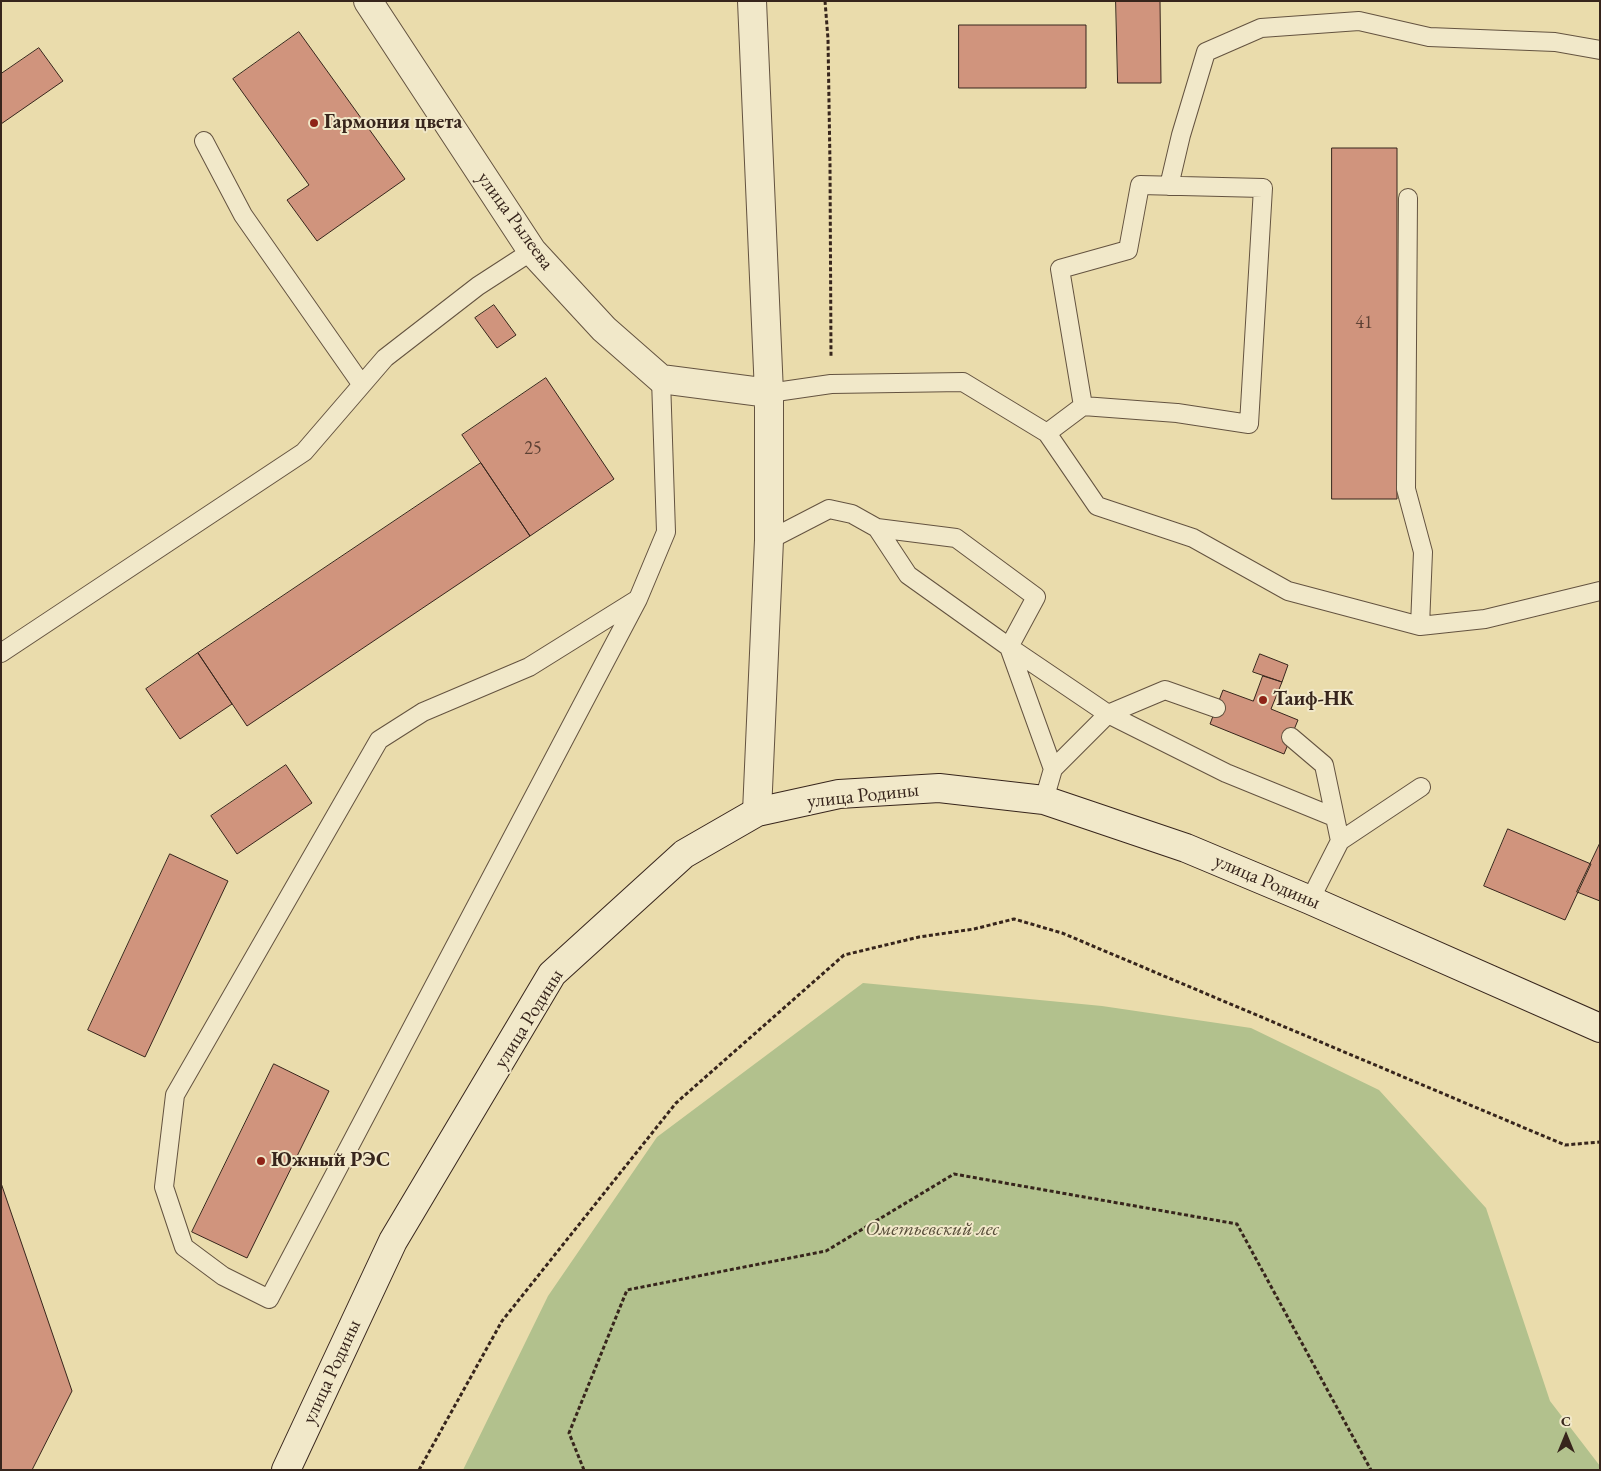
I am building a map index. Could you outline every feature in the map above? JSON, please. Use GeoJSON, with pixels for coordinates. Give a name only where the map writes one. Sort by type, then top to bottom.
{"type":"FeatureCollection","features":[{"type":"Feature","properties":{"kind":"street","name":"улица Рылеева"},"geometry":{"type":"LineString","coordinates":[[368,1],[532,251],[604,329],[661,379]]}},
{"type":"Feature","properties":{"kind":"street"},"geometry":{"type":"LineString","coordinates":[[752,1],[769,393],[769,540],[757,812]]}},
{"type":"Feature","properties":{"kind":"street"},"geometry":{"type":"LineString","coordinates":[[661,379],[769,393]]}},
{"type":"Feature","properties":{"kind":"street","name":"улица Родины"},"geometry":{"type":"LineString","coordinates":[[286,1470],[393,1241],[552,974],[684,854],[757,812],[839,794],[939,788],[1044,800],[1186,848],[1310,900],[1600,1028]]}},
{"type":"Feature","properties":{"kind":"lane"},"geometry":{"type":"LineString","coordinates":[[1169,186],[1181,135],[1206,52],[1261,28],[1359,21],[1429,37],[1555,42],[1600,50]]}},
{"type":"Feature","properties":{"kind":"lane"},"geometry":{"type":"LineString","coordinates":[[204,141],[243,215],[362,385]]}},
{"type":"Feature","properties":{"kind":"lane"},"geometry":{"type":"LineString","coordinates":[[1047,433],[1083,406],[1177,413],[1249,424],[1263,188],[1140,185],[1128,250],[1060,269],[1083,406]]}},
{"type":"Feature","properties":{"kind":"lane"},"geometry":{"type":"LineString","coordinates":[[1408,198],[1406,489],[1423,552],[1420,626]]}},
{"type":"Feature","properties":{"kind":"lane"},"geometry":{"type":"LineString","coordinates":[[1,653],[304,452],[385,358],[478,286],[532,251]]}},
{"type":"Feature","properties":{"kind":"lane"},"geometry":{"type":"LineString","coordinates":[[638,599],[529,667],[423,712],[379,740],[175,1095],[164,1187],[184,1247],[223,1276],[269,1299],[638,599],[666,532],[661,379]]}},
{"type":"Feature","properties":{"kind":"lane"},"geometry":{"type":"LineString","coordinates":[[769,393],[831,384],[963,382],[1047,433],[1097,506],[1193,538],[1288,591],[1420,626],[1486,620],[1600,591]]}},
{"type":"Feature","properties":{"kind":"lane"},"geometry":{"type":"LineString","coordinates":[[769,540],[829,509],[852,514],[877,528],[956,538],[1036,597],[1009,647],[1053,769]]}},
{"type":"Feature","properties":{"kind":"lane"},"geometry":{"type":"LineString","coordinates":[[877,528],[908,575],[1108,714],[1226,773],[1334,817]]}},
{"type":"Feature","properties":{"kind":"lane"},"geometry":{"type":"LineString","coordinates":[[1044,800],[1053,769],[1108,714],[1166,690],[1216,708]]}},
{"type":"Feature","properties":{"kind":"lane"},"geometry":{"type":"LineString","coordinates":[[1291,737],[1324,765],[1340,841]]}},
{"type":"Feature","properties":{"kind":"lane"},"geometry":{"type":"LineString","coordinates":[[1310,900],[1340,841],[1421,787]]}},
{"type":"Feature","properties":{"kind":"path"},"geometry":{"type":"LineString","coordinates":[[825,1],[828,39],[830,155],[831,384]]}},
{"type":"Feature","properties":{"kind":"path"},"geometry":{"type":"LineString","coordinates":[[419,1470],[502,1321],[676,1103],[844,955],[919,936],[974,929],[1014,918],[1062,933],[1565,1145],[1600,1142]]}},
{"type":"Feature","properties":{"kind":"path"},"geometry":{"type":"LineString","coordinates":[[584,1470],[569,1433],[627,1290],[826,1251],[954,1174],[1237,1224],[1371,1470]]}},
{"type":"Feature","properties":{"kind":"green space","name":"Ометьевский лес"},"geometry":{"type":"Polygon","coordinates":[[[863,983],[1102,1006],[1251,1028],[1379,1090],[1486,1208],[1550,1401],[1600,1466],[1600,1470],[463,1470],[548,1296],[657,1137],[863,983]]]}},
{"type":"Feature","properties":{"kind":"building"},"geometry":{"type":"Polygon","coordinates":[[[1116,1],[1160,1],[1161,83],[1118,83],[1116,1]]]}},
{"type":"Feature","properties":{"kind":"building"},"geometry":{"type":"Polygon","coordinates":[[[959,25],[1086,25],[1086,88],[959,88],[959,25]]]}},
{"type":"Feature","properties":{"kind":"building"},"geometry":{"type":"Polygon","coordinates":[[[299,32],[405,179],[317,241],[287,200],[309,185],[233,79],[299,32]]]}},
{"type":"Feature","properties":{"kind":"building"},"geometry":{"type":"Polygon","coordinates":[[[39,48],[63,81],[1,124],[1,74],[39,48]]]}},
{"type":"Feature","properties":{"kind":"building"},"geometry":{"type":"Polygon","coordinates":[[[1332,148],[1397,148],[1397,499],[1332,499],[1332,148]]]}},
{"type":"Feature","properties":{"kind":"building"},"geometry":{"type":"Polygon","coordinates":[[[494,305],[516,335],[497,348],[475,318],[494,305]]]}},
{"type":"Feature","properties":{"kind":"building"},"geometry":{"type":"Polygon","coordinates":[[[546,378],[614,479],[530,536],[462,435],[546,378]]]}},
{"type":"Feature","properties":{"kind":"building"},"geometry":{"type":"Polygon","coordinates":[[[481,463],[530,536],[247,726],[198,653],[481,463]]]}},
{"type":"Feature","properties":{"kind":"building"},"geometry":{"type":"Polygon","coordinates":[[[198,653],[232,704],[180,739],[146,689],[198,653]]]}},
{"type":"Feature","properties":{"kind":"building"},"geometry":{"type":"Polygon","coordinates":[[[1260,654],[1288,665],[1282,682],[1253,672],[1260,654]]]}},
{"type":"Feature","properties":{"kind":"building"},"geometry":{"type":"Polygon","coordinates":[[[1263,676],[1282,682],[1271,709],[1298,720],[1284,754],[1210,724],[1223,690],[1253,701],[1263,676]]]}},
{"type":"Feature","properties":{"kind":"building"},"geometry":{"type":"Polygon","coordinates":[[[286,765],[312,803],[237,854],[211,816],[286,765]]]}},
{"type":"Feature","properties":{"kind":"building"},"geometry":{"type":"Polygon","coordinates":[[[1508,829],[1591,864],[1565,920],[1484,886],[1508,829]]]}},
{"type":"Feature","properties":{"kind":"building"},"geometry":{"type":"Polygon","coordinates":[[[1600,843],[1600,901],[1577,892],[1600,843]]]}},
{"type":"Feature","properties":{"kind":"building"},"geometry":{"type":"Polygon","coordinates":[[[170,854],[228,881],[145,1057],[88,1030],[170,854]]]}},
{"type":"Feature","properties":{"kind":"building","name":"Южный РЭС"},"geometry":{"type":"Polygon","coordinates":[[[274,1064],[329,1091],[247,1258],[192,1232],[274,1064]]]}},
{"type":"Feature","properties":{"kind":"building"},"geometry":{"type":"Polygon","coordinates":[[[1,1183],[72,1391],[32,1470],[1,1470],[1,1183]]]}},
{"type":"Feature","properties":{"kind":"place","name":"Гармония цвета"},"geometry":{"type":"Point","coordinates":[314,123]}},
{"type":"Feature","properties":{"kind":"place","name":"Таиф-НК"},"geometry":{"type":"Point","coordinates":[1263,700]}},
{"type":"Feature","properties":{"kind":"place","name":"Южный РЭС"},"geometry":{"type":"Point","coordinates":[261,1161]}}]}
